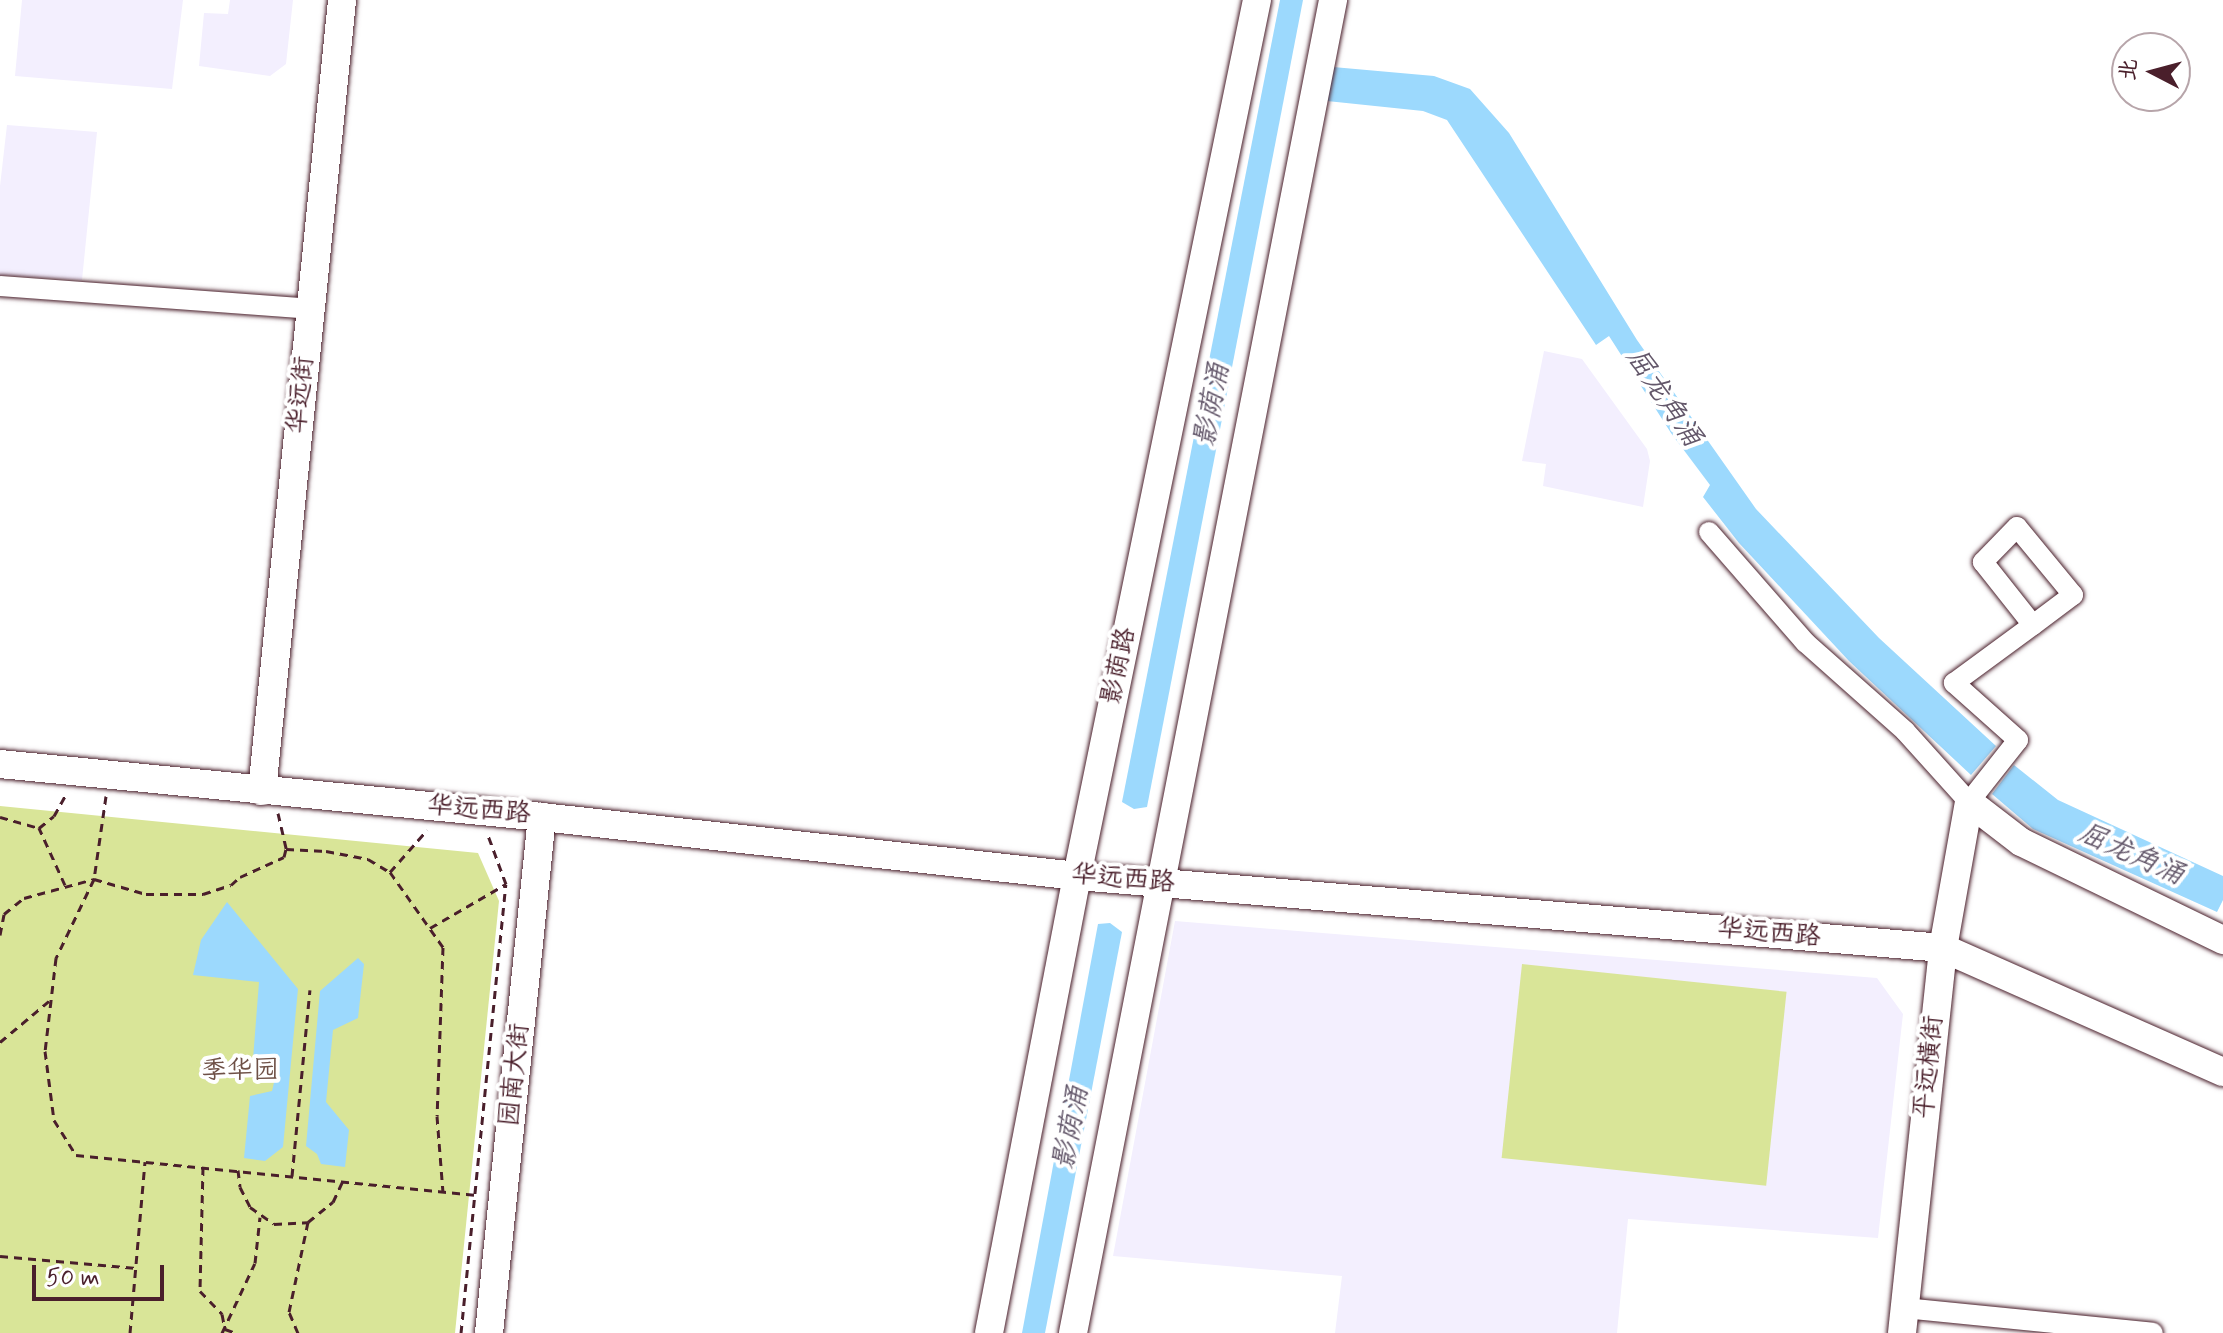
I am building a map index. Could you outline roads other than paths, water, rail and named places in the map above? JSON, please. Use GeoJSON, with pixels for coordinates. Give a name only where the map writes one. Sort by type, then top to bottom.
{"type":"FeatureCollection","features":[{"type":"Feature","properties":{"kind":"street","name":"华远街"},"geometry":{"type":"LineString","coordinates":[[269,797],[310,309],[342,0]]}},
{"type":"Feature","properties":{"kind":"street","name":"影荫路"},"geometry":{"type":"LineString","coordinates":[[989,1333],[1077,876],[1257,0]]}},
{"type":"Feature","properties":{"kind":"street"},"geometry":{"type":"LineString","coordinates":[[1073,1333],[1333,0]]}},
{"type":"Feature","properties":{"kind":"street"},"geometry":{"type":"LineString","coordinates":[[0,286],[310,309]]}},
{"type":"Feature","properties":{"kind":"street"},"geometry":{"type":"LineString","coordinates":[[1969,802],[2018,740],[1954,683],[2033,625],[2073,595],[2017,527],[1983,562],[2033,625]]}},
{"type":"Feature","properties":{"kind":"street"},"geometry":{"type":"LineString","coordinates":[[1709,532],[1806,643],[1905,731],[1969,802],[2021,842],[2223,940]]}},
{"type":"Feature","properties":{"kind":"street","name":"华远西路"},"geometry":{"type":"LineString","coordinates":[[0,764],[269,797],[542,817],[1077,876],[1943,948],[2223,1072]]}},
{"type":"Feature","properties":{"kind":"street","name":"平远横街"},"geometry":{"type":"LineString","coordinates":[[1903,1321],[1943,948],[1969,802]]}},
{"type":"Feature","properties":{"kind":"street","name":"园南大街"},"geometry":{"type":"LineString","coordinates":[[489,1333],[542,817]]}},
{"type":"Feature","properties":{"kind":"street"},"geometry":{"type":"LineString","coordinates":[[1903,1321],[2153,1333]]}},
{"type":"Feature","properties":{"kind":"water","name":"影荫涌"},"geometry":{"type":"Polygon","coordinates":[[[1280,0],[1303,0],[1147,807],[1134,809],[1122,802],[1280,0]]]}},
{"type":"Feature","properties":{"kind":"water","name":"屈龙角涌"},"geometry":{"type":"Polygon","coordinates":[[[1333,67],[1434,76],[1470,89],[1509,133],[1637,340],[1756,509],[1879,638],[1996,746],[1971,775],[1849,661],[1739,543],[1703,497],[1710,485],[1671,433],[1609,336],[1596,345],[1447,120],[1423,111],[1327,101],[1333,67]]]}},
{"type":"Feature","properties":{"kind":"water","name":"屈龙角涌"},"geometry":{"type":"Polygon","coordinates":[[[2014,765],[2058,800],[2223,876],[2223,900],[2217,912],[2033,829],[1992,794],[2014,765]]]}},
{"type":"Feature","properties":{"kind":"water"},"geometry":{"type":"Polygon","coordinates":[[[227,902],[298,989],[283,1147],[265,1161],[244,1158],[250,1096],[272,1091],[275,1078],[268,1063],[253,1059],[259,982],[193,975],[201,940],[227,902]]]}},
{"type":"Feature","properties":{"kind":"water","name":"影荫涌"},"geometry":{"type":"Polygon","coordinates":[[[1110,923],[1122,932],[1045,1333],[1022,1333],[1098,924],[1110,923]]]}},
{"type":"Feature","properties":{"kind":"water"},"geometry":{"type":"Polygon","coordinates":[[[358,958],[364,964],[358,1018],[333,1030],[326,1102],[349,1130],[345,1167],[321,1164],[317,1154],[306,1146],[320,991],[358,958]]]}},
{"type":"Feature","properties":{"kind":"park label","name":"季华园"},"geometry":{"type":"Point","coordinates":[240,1072]}}]}
